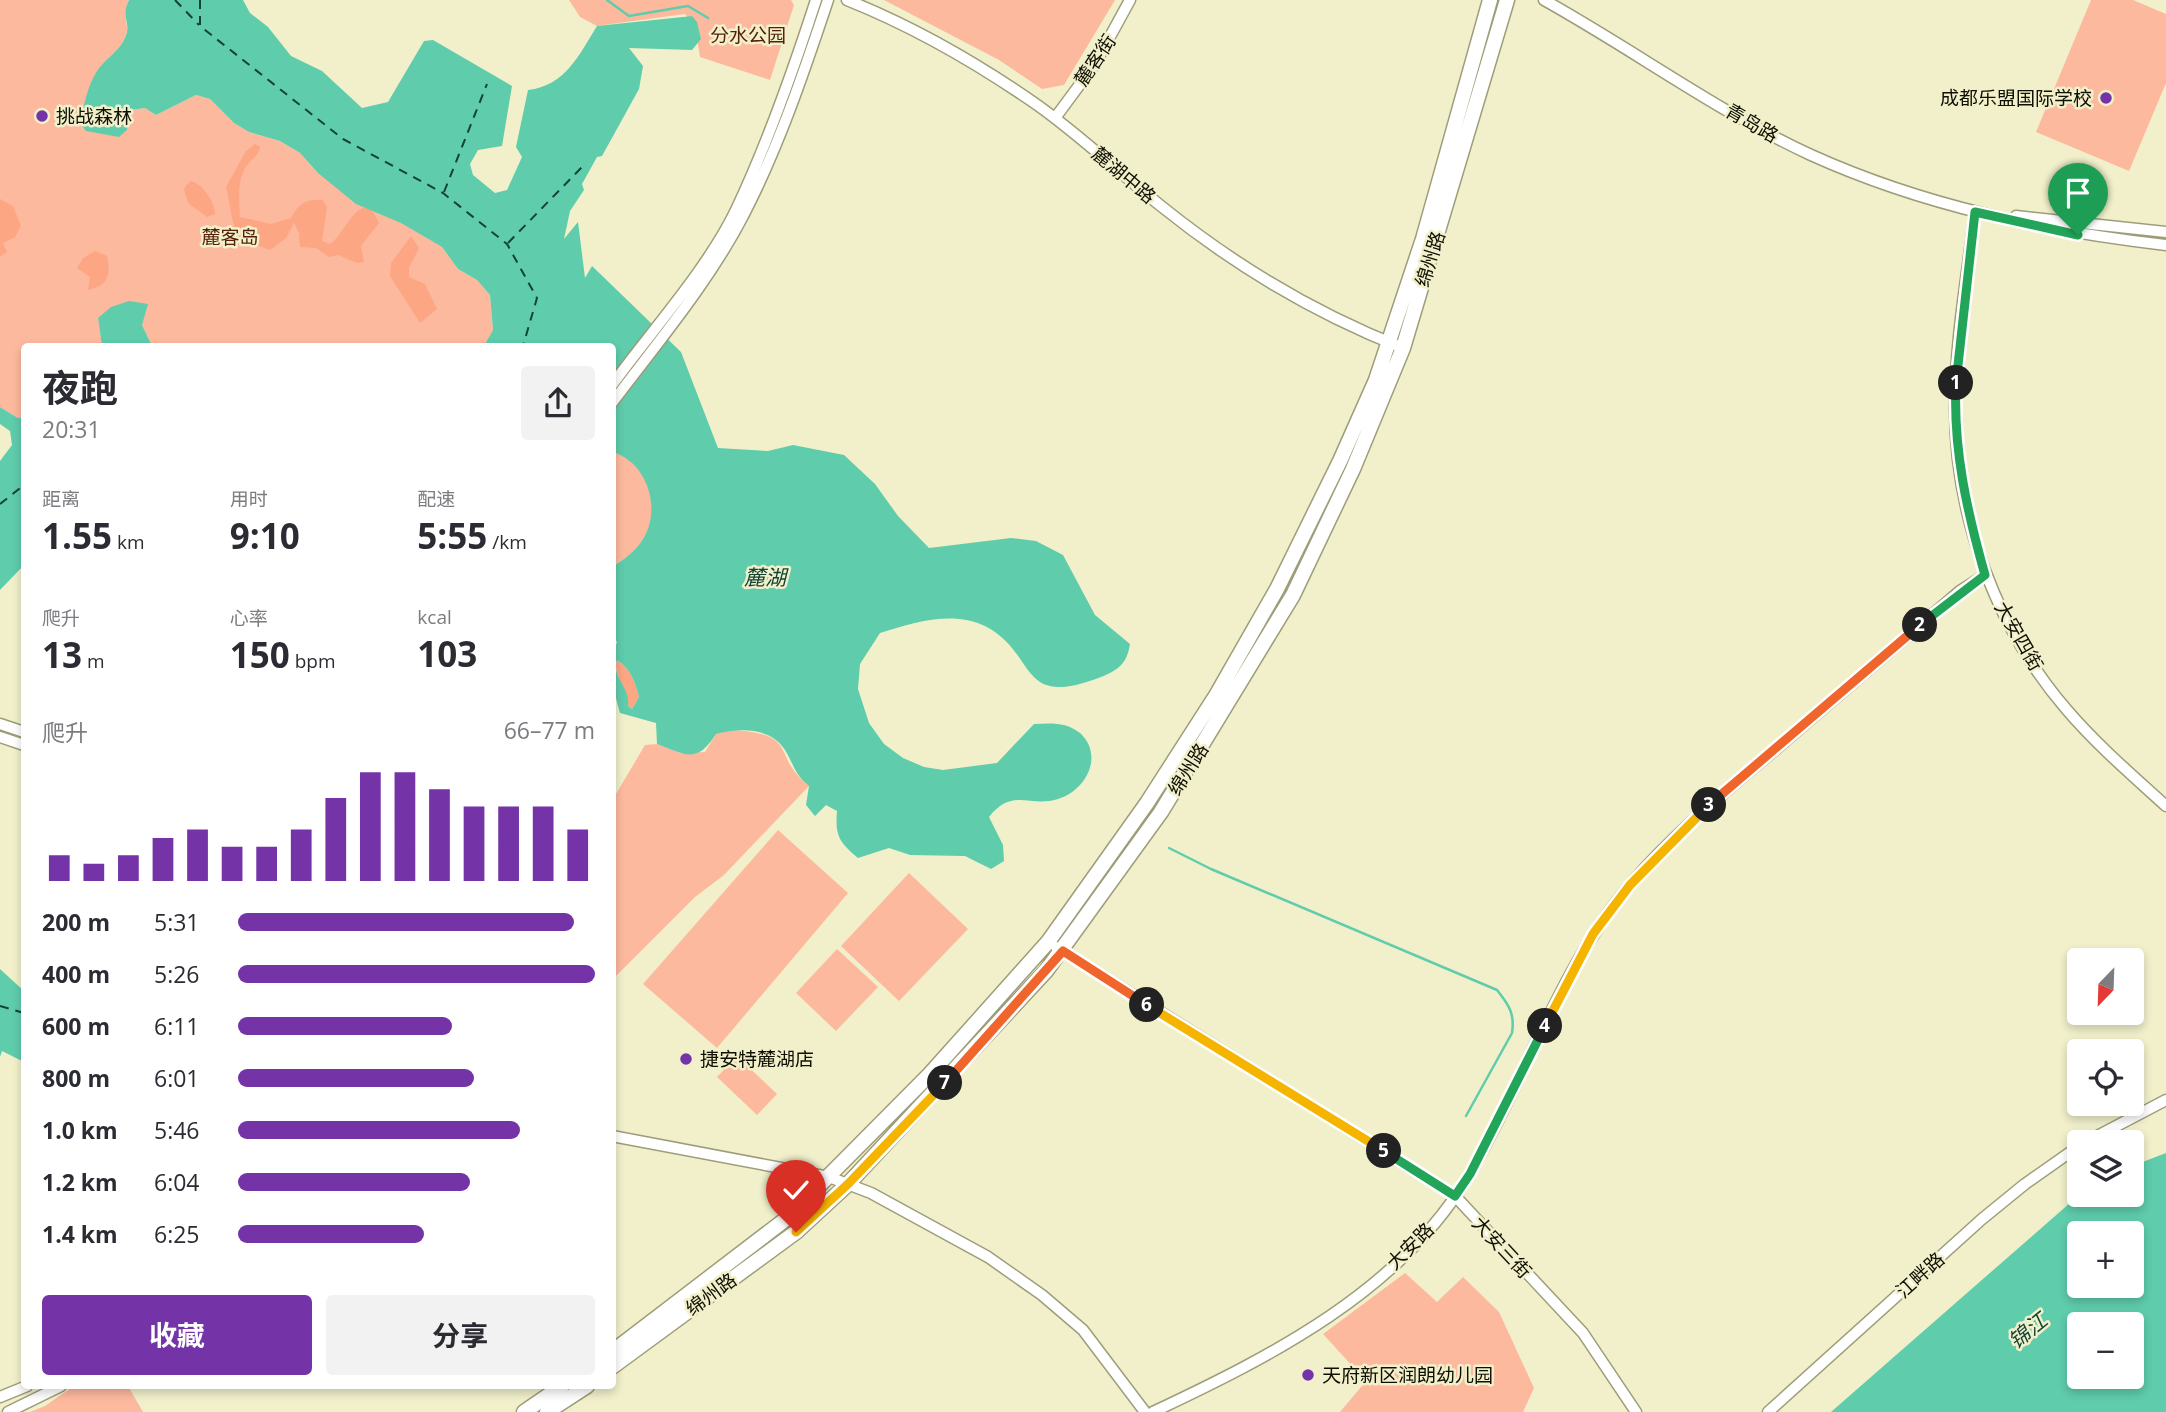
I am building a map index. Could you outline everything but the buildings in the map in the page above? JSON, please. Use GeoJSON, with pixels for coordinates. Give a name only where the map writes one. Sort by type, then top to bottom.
{"type":"FeatureCollection","features":[{"type":"Feature","properties":{"kind":"main road","name":"绵州路"},"geometry":{"type":"LineString","coordinates":[[616,1349],[786,1219],[930,1074],[1048,942],[1147,803],[1217,694],[1277,589],[1396,345],[1490,0]]}},
{"type":"Feature","properties":{"kind":"main road","name":"绵州路"},"geometry":{"type":"LineString","coordinates":[[616,1364],[796,1232],[848,1184],[951,1076],[1063,951],[1161,812],[1293,595],[1353,469],[1396,345],[1507,0]]}},
{"type":"Feature","properties":{"kind":"main road"},"geometry":{"type":"LineString","coordinates":[[524,1412],[558,1389]]}},
{"type":"Feature","properties":{"kind":"main road"},"geometry":{"type":"LineString","coordinates":[[547,1412],[580,1389]]}},
{"type":"Feature","properties":{"kind":"street"},"geometry":{"type":"LineString","coordinates":[[616,380],[710,254],[735,211],[784,95],[816,0]]}},
{"type":"Feature","properties":{"kind":"street"},"geometry":{"type":"LineString","coordinates":[[616,398],[686,306],[744,214],[795,96],[828,0]]}},
{"type":"Feature","properties":{"kind":"street","name":"麓湖中路"},"geometry":{"type":"LineString","coordinates":[[847,0],[948,49],[1055,118],[1202,237],[1292,295],[1396,345]]}},
{"type":"Feature","properties":{"kind":"street","name":"麓客街"},"geometry":{"type":"LineString","coordinates":[[1055,118],[1095,64],[1130,0]]}},
{"type":"Feature","properties":{"kind":"street","name":"青岛路"},"geometry":{"type":"LineString","coordinates":[[1544,0],[1767,133],[1893,188],[1975,212],[2078,235],[2166,245]]}},
{"type":"Feature","properties":{"kind":"street","name":"青岛路"},"geometry":{"type":"LineString","coordinates":[[1975,212],[2166,232]]}},
{"type":"Feature","properties":{"kind":"street","name":"大安四街"},"geometry":{"type":"LineString","coordinates":[[1975,212],[1957,356],[1955,408],[1957,456],[1968,513],[1985,575],[2032,662],[2065,709],[2166,806]]}},
{"type":"Feature","properties":{"kind":"street","name":"大安路"},"geometry":{"type":"LineString","coordinates":[[1153,1412],[1248,1367],[1328,1316],[1386,1271],[1426,1233],[1470,1174],[1593,934],[1630,885],[1705,809],[1960,592],[1985,575]]}},
{"type":"Feature","properties":{"kind":"street"},"geometry":{"type":"LineString","coordinates":[[0,724],[21,731]]}},
{"type":"Feature","properties":{"kind":"street"},"geometry":{"type":"LineString","coordinates":[[0,737],[21,744]]}},
{"type":"Feature","properties":{"kind":"street","name":"大安三街"},"geometry":{"type":"LineString","coordinates":[[1048,942],[1455,1196],[1583,1333],[1636,1412]]}},
{"type":"Feature","properties":{"kind":"street"},"geometry":{"type":"LineString","coordinates":[[2109,1130],[2166,1100]]}},
{"type":"Feature","properties":{"kind":"street"},"geometry":{"type":"LineString","coordinates":[[616,1137],[829,1177],[848,1184],[988,1257],[1042,1295],[1083,1329],[1145,1412]]}},
{"type":"Feature","properties":{"kind":"street","name":"江畔路"},"geometry":{"type":"LineString","coordinates":[[1768,1412],[1982,1219],[2067,1154]]}},
{"type":"Feature","properties":{"kind":"street"},"geometry":{"type":"LineString","coordinates":[[0,1397],[21,1388]]}},
{"type":"Feature","properties":{"kind":"street"},"geometry":{"type":"LineString","coordinates":[[8,1412],[55,1389]]}},
{"type":"Feature","properties":{"kind":"green space","name":"麓客岛"},"geometry":{"type":"Polygon","coordinates":[[[0,0],[129,0],[125,11],[127,28],[124,39],[98,70],[127,130],[131,110],[145,108],[156,115],[196,95],[210,99],[234,123],[249,132],[280,141],[300,153],[318,173],[442,247],[458,269],[477,280],[490,295],[493,330],[486,343],[151,343],[142,325],[98,318],[102,343],[21,343],[21,418],[0,407],[0,0]]]}},
{"type":"Feature","properties":{"kind":"green space","name":"分水公园"},"geometry":{"type":"Polygon","coordinates":[[[569,0],[791,0],[794,5],[770,80],[700,57],[695,26],[685,14],[597,26],[580,17],[569,0]]]}},
{"type":"Feature","properties":{"kind":"green space"},"geometry":{"type":"Polygon","coordinates":[[[884,0],[1115,0],[1064,85],[1042,89],[999,60],[884,0]]]}},
{"type":"Feature","properties":{"kind":"green space"},"geometry":{"type":"Polygon","coordinates":[[[2091,0],[2133,0],[2166,14],[2166,83],[2129,171],[2036,132],[2091,0]]]}},
{"type":"Feature","properties":{"kind":"green space"},"geometry":{"type":"Polygon","coordinates":[[[616,453],[637,467],[650,492],[652,506],[646,534],[626,557],[616,564],[616,453]]]}},
{"type":"Feature","properties":{"kind":"green space"},"geometry":{"type":"Polygon","coordinates":[[[731,730],[768,736],[782,748],[797,775],[809,786],[724,875],[695,897],[616,976],[616,794],[645,745],[657,744],[680,753],[705,752],[716,734],[731,730]]]}},
{"type":"Feature","properties":{"kind":"green space"},"geometry":{"type":"Polygon","coordinates":[[[778,830],[848,893],[717,1048],[643,984],[778,830]]]}},
{"type":"Feature","properties":{"kind":"green space"},"geometry":{"type":"Polygon","coordinates":[[[909,873],[968,929],[899,1001],[841,946],[909,873]]]}},
{"type":"Feature","properties":{"kind":"green space"},"geometry":{"type":"Polygon","coordinates":[[[837,949],[878,987],[836,1031],[796,993],[837,949]]]}},
{"type":"Feature","properties":{"kind":"green space"},"geometry":{"type":"Polygon","coordinates":[[[737,1056],[777,1094],[757,1115],[717,1077],[737,1056]]]}},
{"type":"Feature","properties":{"kind":"green space"},"geometry":{"type":"Polygon","coordinates":[[[1405,1273],[1437,1302],[1463,1277],[1499,1312],[1534,1388],[1523,1412],[1340,1412],[1366,1381],[1323,1334],[1405,1273]]]}},
{"type":"Feature","properties":{"kind":"green space"},"geometry":{"type":"Polygon","coordinates":[[[70,1389],[130,1389],[143,1412],[30,1412],[45,1406],[70,1389]]]}},
{"type":"Feature","properties":{"kind":"shaded area"},"geometry":{"type":"Polygon","coordinates":[[[255,144],[260,147],[259,150],[244,170],[240,183],[240,217],[271,224],[291,218],[304,203],[323,200],[327,207],[322,241],[330,244],[360,209],[366,208],[373,212],[379,223],[361,246],[364,262],[357,263],[338,255],[329,257],[316,248],[300,247],[299,233],[294,223],[286,238],[270,250],[240,239],[233,222],[226,187],[246,151],[255,144]]]}},
{"type":"Feature","properties":{"kind":"shaded area"},"geometry":{"type":"Polygon","coordinates":[[[190,181],[199,185],[207,194],[215,214],[207,217],[188,203],[184,189],[190,181]]]}},
{"type":"Feature","properties":{"kind":"shaded area"},"geometry":{"type":"Polygon","coordinates":[[[0,199],[13,206],[21,226],[15,237],[3,243],[7,252],[0,257],[0,199]]]}},
{"type":"Feature","properties":{"kind":"shaded area"},"geometry":{"type":"Polygon","coordinates":[[[411,236],[419,248],[409,268],[409,277],[425,284],[437,309],[420,323],[390,276],[391,263],[411,236]]]}},
{"type":"Feature","properties":{"kind":"shaded area"},"geometry":{"type":"Polygon","coordinates":[[[95,251],[107,256],[108,275],[100,286],[88,290],[90,277],[77,268],[83,258],[95,251]]]}},
{"type":"Feature","properties":{"kind":"shaded area"},"geometry":{"type":"Polygon","coordinates":[[[617,660],[629,672],[639,697],[632,709],[628,706],[617,671],[617,660]]]}},
{"type":"Feature","properties":{"kind":"water","name":"麓湖"},"geometry":{"type":"Polygon","coordinates":[[[129,0],[243,0],[250,13],[268,27],[291,56],[322,71],[362,108],[388,102],[424,41],[433,40],[512,86],[502,146],[478,150],[470,164],[473,175],[495,193],[507,190],[522,157],[516,147],[528,90],[541,87],[561,76],[577,58],[597,26],[692,16],[697,22],[701,39],[692,50],[629,48],[643,66],[639,89],[602,156],[597,157],[582,184],[584,190],[570,211],[564,239],[578,222],[585,278],[592,266],[681,352],[718,448],[768,451],[793,445],[844,455],[875,484],[898,516],[929,548],[1011,538],[1036,541],[1063,555],[1095,615],[1130,644],[1124,661],[1113,672],[1074,685],[1055,687],[1041,683],[1014,650],[985,626],[972,621],[946,619],[919,622],[880,633],[860,664],[858,689],[869,723],[884,744],[903,758],[924,767],[943,770],[997,763],[1034,724],[1053,724],[1075,729],[1087,742],[1091,761],[1084,780],[1077,788],[1058,799],[1014,800],[998,808],[989,817],[1003,845],[1004,861],[991,869],[965,856],[910,855],[889,848],[858,858],[840,838],[837,811],[826,805],[815,816],[806,805],[809,786],[798,774],[779,742],[772,737],[754,731],[725,732],[716,734],[703,750],[690,754],[657,744],[656,723],[620,713],[616,699],[616,666],[616,645],[617,642],[616,564],[638,546],[646,534],[651,506],[644,479],[636,467],[616,453],[616,343],[486,343],[493,330],[490,295],[477,280],[458,269],[442,247],[401,223],[356,204],[318,173],[300,153],[280,141],[249,132],[234,123],[210,99],[196,95],[156,115],[145,108],[131,110],[127,130],[119,137],[86,131],[80,123],[88,90],[97,71],[125,38],[125,14],[129,0]],[[617,660],[617,672],[627,694],[628,706],[632,709],[639,697],[636,686],[626,667],[617,660]]]}},
{"type":"Feature","properties":{"kind":"water"},"geometry":{"type":"Polygon","coordinates":[[[129,301],[148,304],[142,325],[151,343],[102,343],[98,318],[111,307],[129,301]]]}},
{"type":"Feature","properties":{"kind":"water"},"geometry":{"type":"Polygon","coordinates":[[[0,407],[21,418],[21,568],[0,590],[0,461],[12,445],[10,431],[0,424],[0,407]]]}},
{"type":"Feature","properties":{"kind":"water"},"geometry":{"type":"Polygon","coordinates":[[[0,969],[21,988],[21,1060],[2,1051],[0,1057],[0,969]]]}},
{"type":"Feature","properties":{"kind":"water","name":"锦江"},"geometry":{"type":"Polygon","coordinates":[[[2166,1153],[2166,1412],[1831,1412],[2067,1206],[2144,1207],[2144,1161],[2166,1153]]]}},
{"type":"Feature","properties":{"kind":"waterway"},"geometry":{"type":"LineString","coordinates":[[607,0],[629,16],[688,6],[708,18]]}},
{"type":"Feature","properties":{"kind":"waterway"},"geometry":{"type":"LineString","coordinates":[[1169,848],[1211,869],[1497,990],[1510,1010],[1513,1020],[1512,1033],[1466,1116]]}},
{"type":"Feature","properties":{"kind":"ferry route"},"geometry":{"type":"LineString","coordinates":[[175,0],[199,25]]}},
{"type":"Feature","properties":{"kind":"ferry route"},"geometry":{"type":"LineString","coordinates":[[200,0],[200,26],[343,139],[443,193],[507,244],[537,298],[524,343]]}},
{"type":"Feature","properties":{"kind":"ferry route"},"geometry":{"type":"LineString","coordinates":[[444,192],[487,84]]}},
{"type":"Feature","properties":{"kind":"ferry route"},"geometry":{"type":"LineString","coordinates":[[508,243],[582,167]]}},
{"type":"Feature","properties":{"kind":"ferry route"},"geometry":{"type":"LineString","coordinates":[[0,504],[21,487]]}},
{"type":"Feature","properties":{"kind":"ferry route"},"geometry":{"type":"LineString","coordinates":[[0,1006],[21,1012]]}},
{"type":"Feature","properties":{"kind":"place","name":"成都乐盟国际学校"},"geometry":{"type":"Point","coordinates":[2106,98]}},
{"type":"Feature","properties":{"kind":"place","name":"挑战森林"},"geometry":{"type":"Point","coordinates":[42,116]}},
{"type":"Feature","properties":{"kind":"place","name":"捷安特麓湖店"},"geometry":{"type":"Point","coordinates":[686,1059]}},
{"type":"Feature","properties":{"kind":"place","name":"天府新区润朗幼儿园"},"geometry":{"type":"Point","coordinates":[1308,1375]}},
{"type":"Feature","properties":{"kind":"route"},"geometry":{"type":"LineString","coordinates":[[796,1232],[848,1184],[942,1086],[1063,951],[1455,1196],[1470,1174],[1593,934],[1630,885],[1705,809],[1960,592],[1985,575],[1968,513],[1957,456],[1955,408],[1957,356],[1975,212],[2078,235]]}}]}
